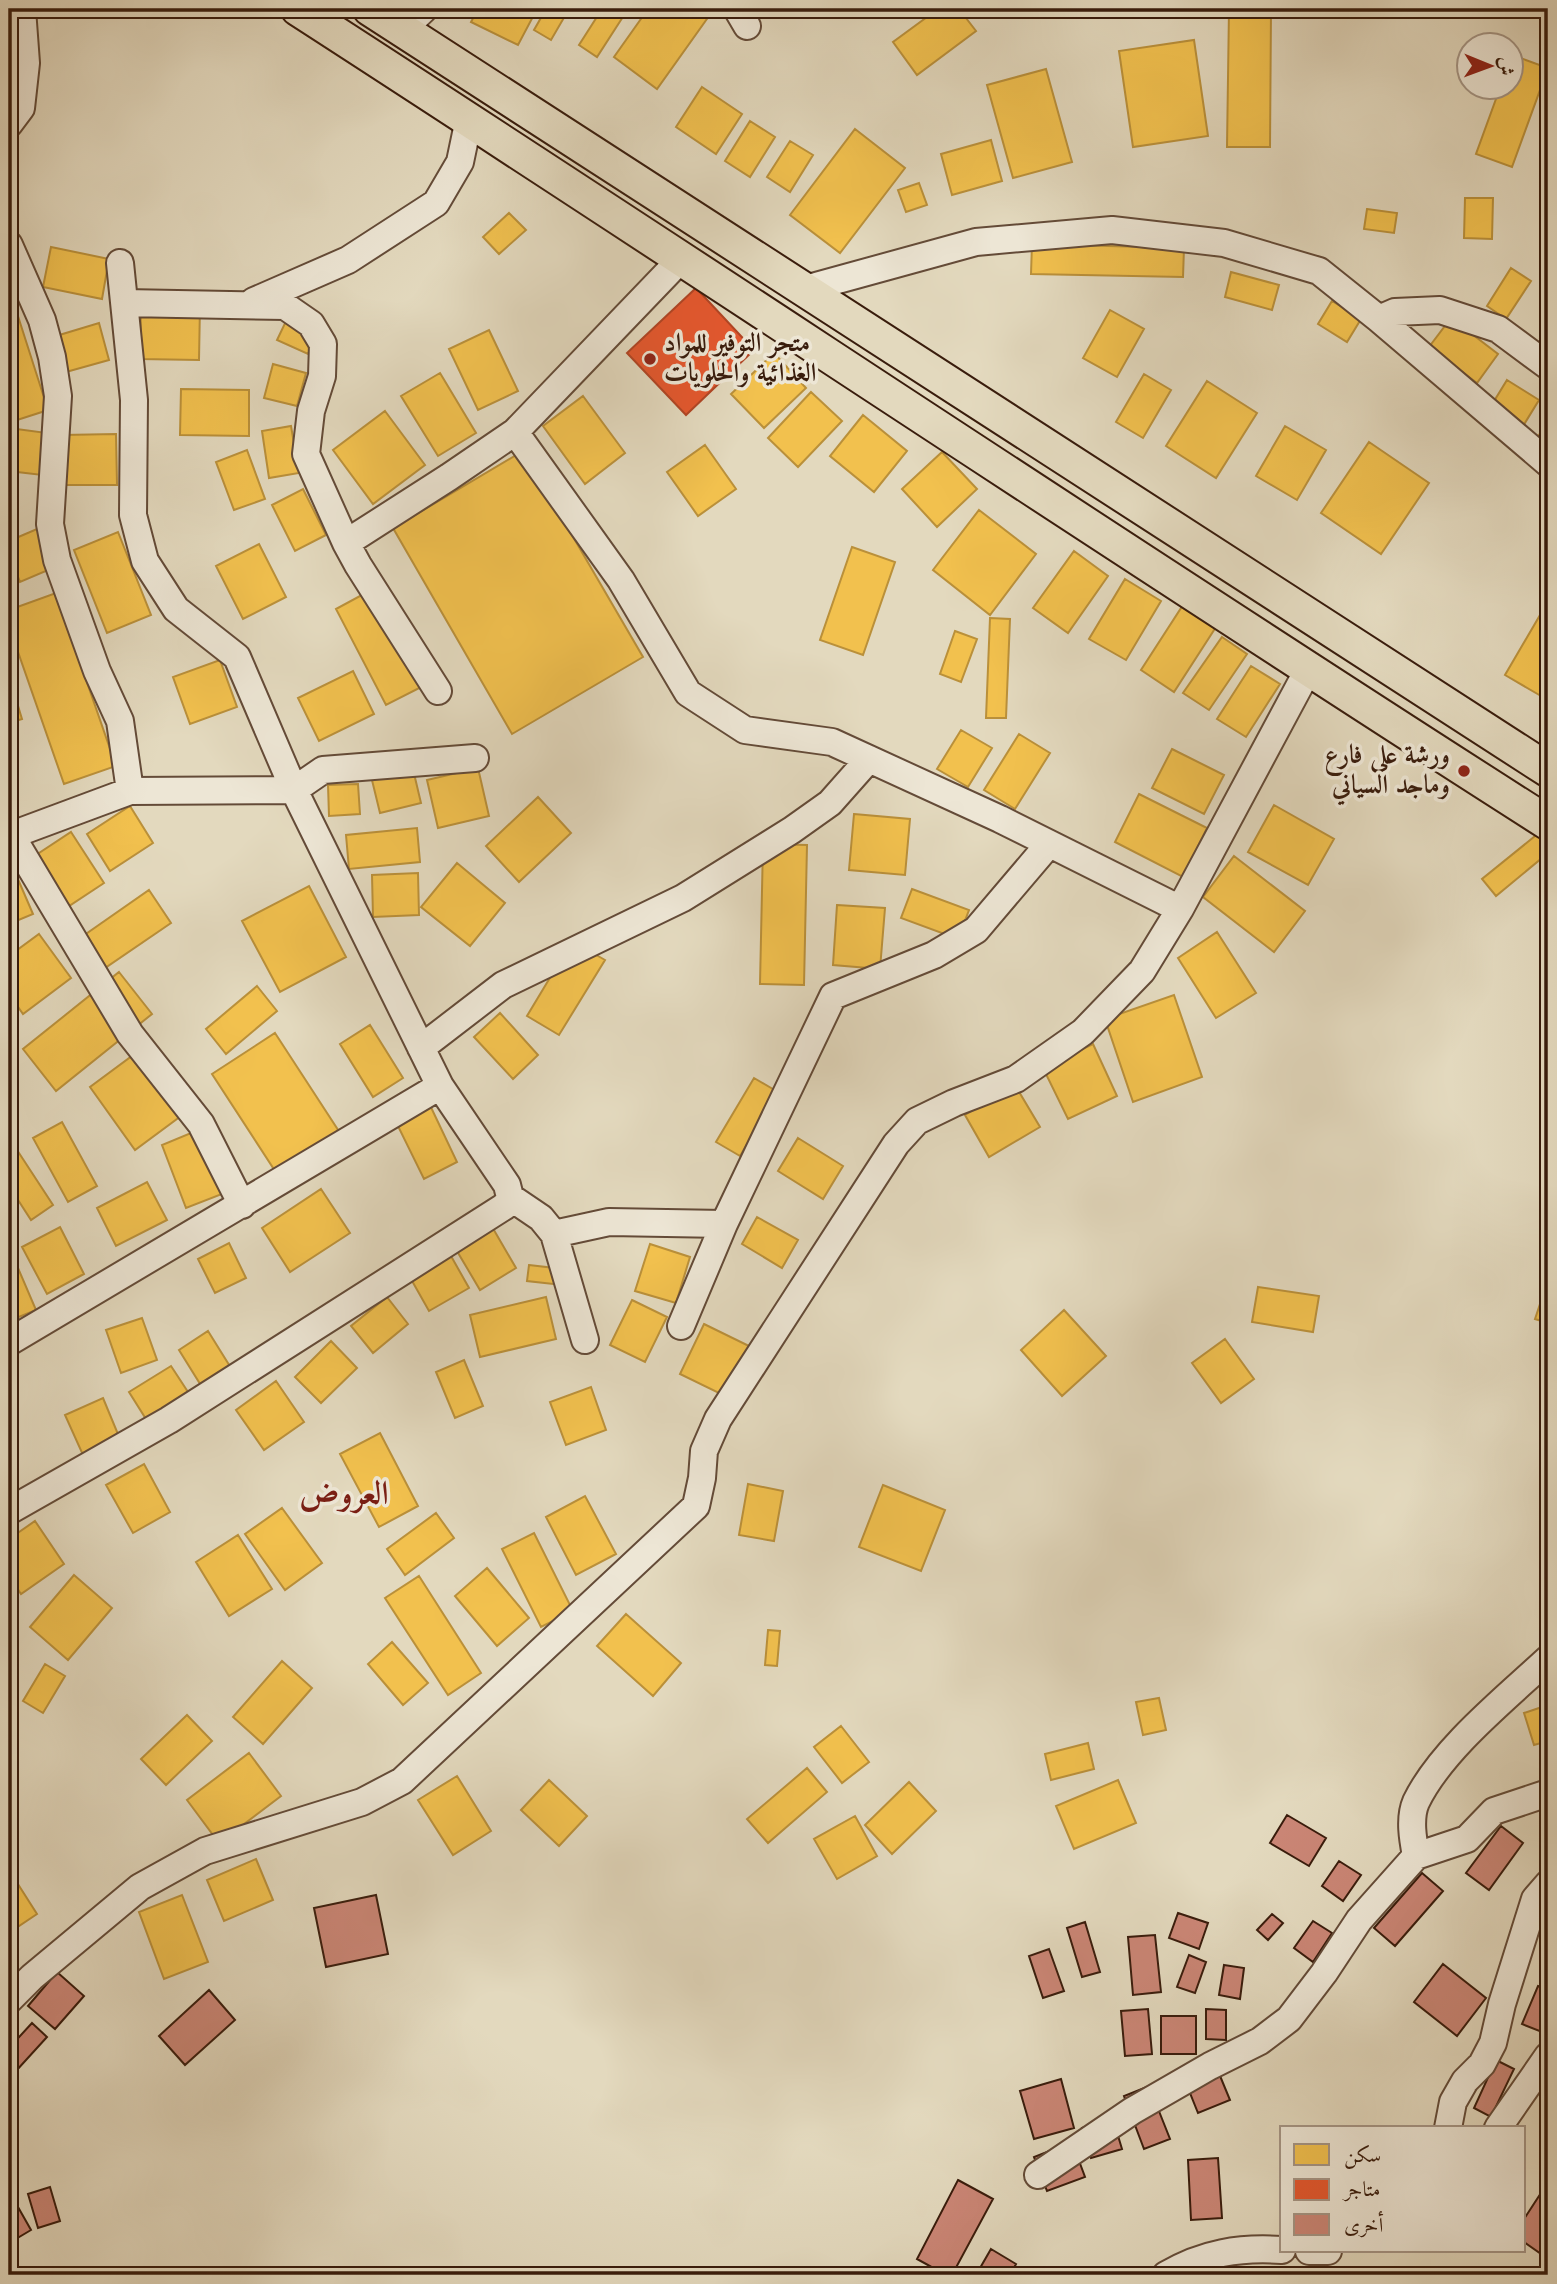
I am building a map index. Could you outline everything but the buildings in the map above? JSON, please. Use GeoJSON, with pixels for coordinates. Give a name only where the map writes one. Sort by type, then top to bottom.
{"type":"FeatureCollection","features":[{"type":"Feature","properties":{"kind":"main road"},"geometry":{"type":"LineString","coordinates":[[298,9],[1308,670],[1548,823]]}},
{"type":"Feature","properties":{"kind":"main road"},"geometry":{"type":"LineString","coordinates":[[370,9],[413,19],[805,289],[1548,770]]}},
{"type":"Feature","properties":{"kind":"main road"},"geometry":{"type":"LineString","coordinates":[[818,348],[841,312]]}},
{"type":"Feature","properties":{"kind":"street"},"geometry":{"type":"LineString","coordinates":[[9,124],[21,108],[26,63],[22,9]]}},
{"type":"Feature","properties":{"kind":"street"},"geometry":{"type":"LineString","coordinates":[[241,307],[348,260],[436,203],[460,162],[469,119]]}},
{"type":"Feature","properties":{"kind":"street"},"geometry":{"type":"LineString","coordinates":[[805,289],[976,242],[1112,230],[1224,243],[1319,271],[1548,463]]}},
{"type":"Feature","properties":{"kind":"street"},"geometry":{"type":"LineString","coordinates":[[9,245],[42,320],[52,357],[58,396],[51,524],[57,560],[97,671],[120,721],[130,791]]}},
{"type":"Feature","properties":{"kind":"street"},"geometry":{"type":"LineString","coordinates":[[345,543],[515,432],[682,258]]}},
{"type":"Feature","properties":{"kind":"street"},"geometry":{"type":"LineString","coordinates":[[120,263],[134,400],[133,515],[145,561],[177,609],[237,657],[294,790],[440,1086],[507,1185],[510,1197],[541,1218],[554,1234],[585,1340]]}},
{"type":"Feature","properties":{"kind":"street"},"geometry":{"type":"LineString","coordinates":[[125,303],[285,306],[311,324],[323,344],[322,376],[312,411],[306,454],[345,543],[438,691]]}},
{"type":"Feature","properties":{"kind":"street"},"geometry":{"type":"LineString","coordinates":[[1379,319],[1395,312],[1440,310],[1498,329],[1548,366]]}},
{"type":"Feature","properties":{"kind":"street"},"geometry":{"type":"LineString","coordinates":[[515,432],[621,580],[688,693],[745,730],[832,742],[1180,909]]}},
{"type":"Feature","properties":{"kind":"street"},"geometry":{"type":"LineString","coordinates":[[9,2000],[32,1977],[140,1887],[205,1851],[362,1802],[402,1781],[696,1506],[704,1451],[718,1419],[903,1136],[916,1121],[1016,1079],[1083,1032],[1142,971],[1180,909],[1308,670]]}},
{"type":"Feature","properties":{"kind":"street"},"geometry":{"type":"LineString","coordinates":[[242,1205],[201,1124],[130,1034],[10,835],[130,791],[294,790],[323,770],[475,758]]}},
{"type":"Feature","properties":{"kind":"street"},"geometry":{"type":"LineString","coordinates":[[421,1048],[503,985],[683,898],[792,830],[830,803],[869,759]]}},
{"type":"Feature","properties":{"kind":"street"},"geometry":{"type":"LineString","coordinates":[[681,1326],[724,1224],[833,996],[934,954],[976,930],[1049,844]]}},
{"type":"Feature","properties":{"kind":"street"},"geometry":{"type":"LineString","coordinates":[[9,1342],[440,1086]]}},
{"type":"Feature","properties":{"kind":"street"},"geometry":{"type":"LineString","coordinates":[[9,1511],[169,1420],[505,1206],[510,1197]]}},
{"type":"Feature","properties":{"kind":"street"},"geometry":{"type":"LineString","coordinates":[[554,1234],[609,1222],[724,1224]]}},
{"type":"Feature","properties":{"kind":"street"},"geometry":{"type":"LineString","coordinates":[[1416,1856],[1412,1838],[1415,1804],[1442,1762],[1548,1659]]}},
{"type":"Feature","properties":{"kind":"street"},"geometry":{"type":"LineString","coordinates":[[1038,2175],[1132,2111],[1260,2041],[1289,2019],[1359,1920],[1416,1856],[1467,1839],[1494,1811],[1548,1793]]}},
{"type":"Feature","properties":{"kind":"street"},"geometry":{"type":"LineString","coordinates":[[1448,2126],[1453,2102],[1465,2081],[1482,2064],[1493,2043],[1502,2004],[1535,1899],[1548,1884]]}},
{"type":"Feature","properties":{"kind":"street"},"geometry":{"type":"LineString","coordinates":[[1500,2126],[1548,2056]]}},
{"type":"Feature","properties":{"kind":"street"},"geometry":{"type":"LineString","coordinates":[[1166,2275],[1185,2264],[1224,2252],[1251,2248],[1280,2250]]}},
{"type":"Feature","properties":{"kind":"place","name":"متجر التوفير للمواد الغذائية والحلويات"},"geometry":{"type":"Point","coordinates":[650,359]}},
{"type":"Feature","properties":{"kind":"place","name":"ورشة علي فارع وماجد السياني"},"geometry":{"type":"Point","coordinates":[1464,771]}},
{"type":"Feature","properties":{"kind":"district","name":"العروض"},"geometry":{"type":"Point","coordinates":[344,1495]}}]}
